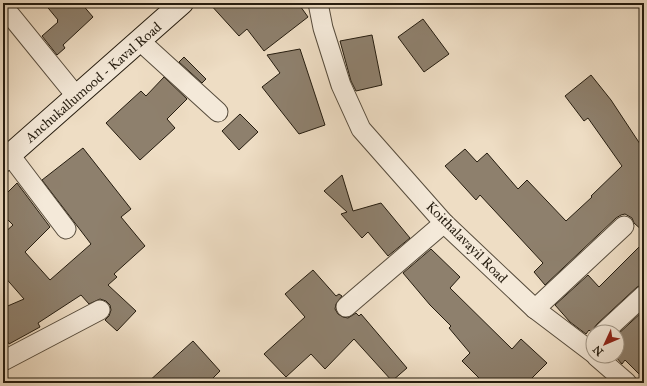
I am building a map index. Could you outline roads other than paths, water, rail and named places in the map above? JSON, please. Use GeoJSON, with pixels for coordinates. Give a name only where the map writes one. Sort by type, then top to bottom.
{"type":"FeatureCollection","features":[{"type":"Feature","properties":{"kind":"street","name":"Anchukallumood - Kaval Road"},"geometry":{"type":"LineString","coordinates":[[6,158],[182,3]]}},
{"type":"Feature","properties":{"kind":"street","name":"Koithalavayil Road"},"geometry":{"type":"LineString","coordinates":[[318,3],[323,28],[341,85],[361,130],[444,223],[535,309],[585,345]]}},
{"type":"Feature","properties":{"kind":"street"},"geometry":{"type":"LineString","coordinates":[[3,6],[77,96]]}},
{"type":"Feature","properties":{"kind":"street"},"geometry":{"type":"LineString","coordinates":[[140,41],[218,112]]}},
{"type":"Feature","properties":{"kind":"street"},"geometry":{"type":"LineString","coordinates":[[6,158],[66,229]]}},
{"type":"Feature","properties":{"kind":"street"},"geometry":{"type":"LineString","coordinates":[[346,307],[444,223]]}},
{"type":"Feature","properties":{"kind":"street"},"geometry":{"type":"LineString","coordinates":[[535,309],[624,226]]}},
{"type":"Feature","properties":{"kind":"street"},"geometry":{"type":"LineString","coordinates":[[612,324],[644,294]]}},
{"type":"Feature","properties":{"kind":"street"},"geometry":{"type":"LineString","coordinates":[[3,361],[100,310]]}},
{"type":"Feature","properties":{"kind":"street","name":"Koithalavayil Road"},"geometry":{"type":"LineString","coordinates":[[607,364],[627,383]]}}]}
